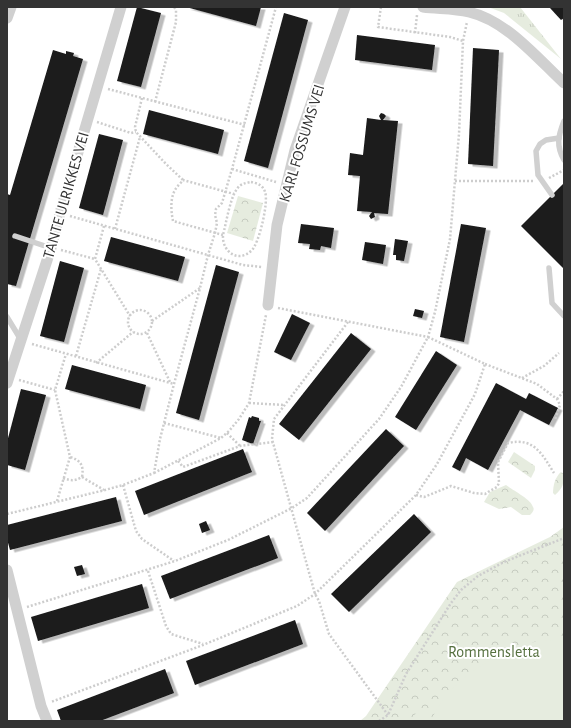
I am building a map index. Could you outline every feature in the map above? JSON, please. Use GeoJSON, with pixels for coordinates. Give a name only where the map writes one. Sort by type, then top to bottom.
{"type":"FeatureCollection","features":[{"type":"Feature","properties":{"kind":"street"},"geometry":{"type":"LineString","coordinates":[[7,18],[11,7]]}},
{"type":"Feature","properties":{"kind":"street","name":"TANTE ULRIKKES VEI"},"geometry":{"type":"LineString","coordinates":[[8,380],[52,248],[60,213],[121,7]]}},
{"type":"Feature","properties":{"kind":"street","name":"KARL FOSSUMS VEI"},"geometry":{"type":"LineString","coordinates":[[268,305],[277,225],[295,150],[345,7]]}},
{"type":"Feature","properties":{"kind":"street"},"geometry":{"type":"LineString","coordinates":[[420,10],[469,12],[490,20],[512,34],[564,83]]}},
{"type":"Feature","properties":{"kind":"street"},"geometry":{"type":"LineString","coordinates":[[7,570],[16,610],[47,721]]}},
{"type":"Feature","properties":{"kind":"lane"},"geometry":{"type":"LineString","coordinates":[[564,121],[558,146],[564,160]]}},
{"type":"Feature","properties":{"kind":"lane"},"geometry":{"type":"LineString","coordinates":[[552,195],[538,175],[536,151],[540,144],[546,140],[559,138]]}},
{"type":"Feature","properties":{"kind":"lane"},"geometry":{"type":"LineString","coordinates":[[15,236],[52,248]]}},
{"type":"Feature","properties":{"kind":"lane"},"geometry":{"type":"LineString","coordinates":[[549,268],[552,303],[564,316]]}},
{"type":"Feature","properties":{"kind":"lane"},"geometry":{"type":"LineString","coordinates":[[7,317],[21,340]]}},
{"type":"Feature","properties":{"kind":"path"},"geometry":{"type":"LineString","coordinates":[[155,102],[176,22],[176,10],[174,7]]}},
{"type":"Feature","properties":{"kind":"path"},"geometry":{"type":"LineString","coordinates":[[154,472],[164,423],[215,233],[217,223],[215,215],[216,209],[222,203],[245,125],[276,7]]}},
{"type":"Feature","properties":{"kind":"path"},"geometry":{"type":"LineString","coordinates":[[381,7],[378,27],[450,37],[463,41]]}},
{"type":"Feature","properties":{"kind":"path"},"geometry":{"type":"LineString","coordinates":[[415,33],[420,10]]}},
{"type":"Feature","properties":{"kind":"path"},"geometry":{"type":"LineString","coordinates":[[16,610],[175,561],[228,540],[292,508],[307,498],[379,419],[401,387],[428,337],[435,312],[450,239],[460,134],[463,41],[469,12]]}},
{"type":"Feature","properties":{"kind":"path"},"geometry":{"type":"LineString","coordinates":[[97,87],[245,125]]}},
{"type":"Feature","properties":{"kind":"path"},"geometry":{"type":"LineString","coordinates":[[142,98],[135,127],[136,132],[140,137],[183,180],[234,194]]}},
{"type":"Feature","properties":{"kind":"path"},"geometry":{"type":"LineString","coordinates":[[87,119],[131,132],[136,132]]}},
{"type":"Feature","properties":{"kind":"path"},"geometry":{"type":"LineString","coordinates":[[115,229],[140,137]]}},
{"type":"Feature","properties":{"kind":"path"},"geometry":{"type":"LineString","coordinates":[[232,169],[287,184]]}},
{"type":"Feature","properties":{"kind":"path"},"geometry":{"type":"LineString","coordinates":[[455,181],[542,181],[564,170]]}},
{"type":"Feature","properties":{"kind":"path"},"geometry":{"type":"LineString","coordinates":[[257,183],[259,177]]}},
{"type":"Feature","properties":{"kind":"path"},"geometry":{"type":"LineString","coordinates":[[183,180],[175,190],[172,199],[171,210],[173,221],[223,235]]}},
{"type":"Feature","properties":{"kind":"path"},"geometry":{"type":"LineString","coordinates":[[251,182],[257,183],[266,193],[267,203],[256,244],[251,251],[245,255],[237,256],[230,254],[225,249],[222,242],[234,194],[237,188],[243,184],[251,182]]}},
{"type":"Feature","properties":{"kind":"path"},"geometry":{"type":"LineString","coordinates":[[60,213],[243,265],[272,267]]}},
{"type":"Feature","properties":{"kind":"path"},"geometry":{"type":"LineString","coordinates":[[95,259],[104,226]]}},
{"type":"Feature","properties":{"kind":"path"},"geometry":{"type":"LineString","coordinates":[[52,248],[95,259],[130,316]]}},
{"type":"Feature","properties":{"kind":"path"},"geometry":{"type":"LineString","coordinates":[[236,263],[237,256]]}},
{"type":"Feature","properties":{"kind":"path"},"geometry":{"type":"LineString","coordinates":[[76,356],[101,269]]}},
{"type":"Feature","properties":{"kind":"path"},"geometry":{"type":"LineString","coordinates":[[152,321],[200,288]]}},
{"type":"Feature","properties":{"kind":"path"},"geometry":{"type":"LineString","coordinates":[[7,514],[123,485],[178,461],[221,438],[239,419],[249,403],[268,305],[428,337],[485,364],[537,384],[557,399],[560,405],[555,420]]}},
{"type":"Feature","properties":{"kind":"path"},"geometry":{"type":"LineString","coordinates":[[136,311],[144,311],[150,315],[152,321],[151,328],[147,333],[140,334],[133,332],[129,327],[128,320],[130,316],[136,311]]}},
{"type":"Feature","properties":{"kind":"path"},"geometry":{"type":"LineString","coordinates":[[348,322],[274,419],[273,442],[315,594],[319,601],[329,634],[388,715]]}},
{"type":"Feature","properties":{"kind":"path"},"geometry":{"type":"LineString","coordinates":[[96,363],[133,332]]}},
{"type":"Feature","properties":{"kind":"path"},"geometry":{"type":"LineString","coordinates":[[147,333],[170,382]]}},
{"type":"Feature","properties":{"kind":"path"},"geometry":{"type":"LineString","coordinates":[[21,340],[96,363],[174,384]]}},
{"type":"Feature","properties":{"kind":"path"},"geometry":{"type":"LineString","coordinates":[[521,378],[544,366],[559,353]]}},
{"type":"Feature","properties":{"kind":"path"},"geometry":{"type":"LineString","coordinates":[[56,501],[70,457],[55,390],[66,354]]}},
{"type":"Feature","properties":{"kind":"path"},"geometry":{"type":"LineString","coordinates":[[42,706],[203,645],[297,606],[315,594],[416,495],[437,464],[475,394],[485,364]]}},
{"type":"Feature","properties":{"kind":"path"},"geometry":{"type":"LineString","coordinates":[[8,380],[55,390]]}},
{"type":"Feature","properties":{"kind":"path"},"geometry":{"type":"LineString","coordinates":[[557,399],[564,391]]}},
{"type":"Feature","properties":{"kind":"path"},"geometry":{"type":"LineString","coordinates":[[249,403],[284,406]]}},
{"type":"Feature","properties":{"kind":"path"},"geometry":{"type":"LineString","coordinates":[[164,423],[221,438]]}},
{"type":"Feature","properties":{"kind":"path"},"geometry":{"type":"LineString","coordinates":[[227,433],[240,446]]}},
{"type":"Feature","properties":{"kind":"path"},"geometry":{"type":"LineString","coordinates":[[178,461],[183,467],[240,446],[273,442]]}},
{"type":"Feature","properties":{"kind":"path"},"geometry":{"type":"LineString","coordinates":[[416,495],[424,497],[451,486],[484,494],[497,487],[499,483],[498,462],[508,443],[516,442],[533,445],[538,449],[554,473]]}},
{"type":"Feature","properties":{"kind":"path"},"geometry":{"type":"LineString","coordinates":[[70,457],[76,458],[80,462],[83,469],[82,477]]}},
{"type":"Feature","properties":{"kind":"path"},"geometry":{"type":"LineString","coordinates":[[63,478],[71,481],[78,480],[82,477]]}},
{"type":"Feature","properties":{"kind":"path"},"geometry":{"type":"LineString","coordinates":[[82,477],[105,490]]}},
{"type":"Feature","properties":{"kind":"path"},"geometry":{"type":"LineString","coordinates":[[123,485],[136,531],[142,539],[175,561]]}},
{"type":"Feature","properties":{"kind":"path"},"geometry":{"type":"LineString","coordinates":[[379,721],[388,715],[406,674],[451,603],[461,590],[478,576],[504,562],[564,538]]}},
{"type":"Feature","properties":{"kind":"path"},"geometry":{"type":"LineString","coordinates":[[148,570],[166,626],[171,634],[203,645]]}},
{"type":"Feature","properties":{"kind":"green space"},"geometry":{"type":"Polygon","coordinates":[[[488,7],[520,7],[561,59],[504,13],[488,7]]]}},
{"type":"Feature","properties":{"kind":"green space"},"geometry":{"type":"Polygon","coordinates":[[[238,196],[263,203],[253,241],[227,233],[238,196]]]}},
{"type":"Feature","properties":{"kind":"green space"},"geometry":{"type":"Polygon","coordinates":[[[514,452],[535,466],[535,470],[531,478],[508,462],[514,452]]]}},
{"type":"Feature","properties":{"kind":"green space"},"geometry":{"type":"Polygon","coordinates":[[[561,472],[564,474],[563,483],[560,490],[555,495],[553,493],[554,485],[557,476],[561,472]]]}},
{"type":"Feature","properties":{"kind":"green space"},"geometry":{"type":"Polygon","coordinates":[[[506,485],[532,504],[534,509],[530,515],[522,515],[511,507],[499,509],[484,502],[490,492],[506,485]]]}},
{"type":"Feature","properties":{"kind":"green space","name":"Rommensletta"},"geometry":{"type":"Polygon","coordinates":[[[564,527],[564,721],[360,721],[366,716],[457,582],[550,537],[564,527]]]}},
{"type":"Feature","properties":{"kind":"green space"},"geometry":{"type":"Polygon","coordinates":[[[555,640],[564,642],[564,721],[430,721],[445,697],[453,688],[485,663],[522,645],[537,641],[555,640]]]}},
{"type":"Feature","properties":{"kind":"green space"},"geometry":{"type":"Polygon","coordinates":[[[421,708],[431,718],[429,721],[409,721],[421,708]]]}},
{"type":"Feature","properties":{"kind":"building"},"geometry":{"type":"Polygon","coordinates":[[[137,7],[161,13],[141,87],[117,81],[137,7]]]}},
{"type":"Feature","properties":{"kind":"building"},"geometry":{"type":"Polygon","coordinates":[[[186,7],[261,7],[256,26],[186,7]]]}},
{"type":"Feature","properties":{"kind":"building"},"geometry":{"type":"Polygon","coordinates":[[[564,7],[564,18],[561,20],[550,8],[564,7]]]}},
{"type":"Feature","properties":{"kind":"building"},"geometry":{"type":"Polygon","coordinates":[[[284,13],[308,20],[268,168],[244,161],[284,13]]]}},
{"type":"Feature","properties":{"kind":"building"},"geometry":{"type":"Polygon","coordinates":[[[357,35],[435,45],[432,70],[355,60],[357,35]]]}},
{"type":"Feature","properties":{"kind":"building"},"geometry":{"type":"Polygon","coordinates":[[[473,48],[499,50],[493,166],[468,164],[473,48]]]}},
{"type":"Feature","properties":{"kind":"building"},"geometry":{"type":"Polygon","coordinates":[[[53,50],[66,54],[66,51],[74,53],[73,56],[83,59],[16,286],[7,284],[7,194],[10,195],[53,50]]]}},
{"type":"Feature","properties":{"kind":"building"},"geometry":{"type":"Polygon","coordinates":[[[149,110],[224,130],[218,154],[143,134],[149,110]]]}},
{"type":"Feature","properties":{"kind":"building"},"geometry":{"type":"Polygon","coordinates":[[[381,113],[386,116],[383,120],[398,121],[388,214],[374,213],[375,217],[371,219],[369,216],[372,212],[357,211],[360,176],[348,175],[350,153],[363,155],[367,118],[381,120],[379,116],[381,113]]]}},
{"type":"Feature","properties":{"kind":"building"},"geometry":{"type":"Polygon","coordinates":[[[99,134],[123,140],[103,215],[79,208],[99,134]]]}},
{"type":"Feature","properties":{"kind":"building"},"geometry":{"type":"Polygon","coordinates":[[[564,183],[564,269],[521,226],[564,183]]]}},
{"type":"Feature","properties":{"kind":"building"},"geometry":{"type":"Polygon","coordinates":[[[301,224],[334,228],[331,248],[321,246],[320,250],[309,249],[310,244],[298,243],[301,224]]]}},
{"type":"Feature","properties":{"kind":"building"},"geometry":{"type":"Polygon","coordinates":[[[461,224],[486,228],[464,342],[440,337],[461,224]]]}},
{"type":"Feature","properties":{"kind":"building"},"geometry":{"type":"Polygon","coordinates":[[[111,237],[185,257],[178,281],[104,261],[111,237]]]}},
{"type":"Feature","properties":{"kind":"building"},"geometry":{"type":"Polygon","coordinates":[[[395,239],[408,241],[404,261],[396,260],[396,255],[393,255],[395,239]]]}},
{"type":"Feature","properties":{"kind":"building"},"geometry":{"type":"Polygon","coordinates":[[[365,242],[386,245],[383,264],[362,260],[365,242]]]}},
{"type":"Feature","properties":{"kind":"building"},"geometry":{"type":"Polygon","coordinates":[[[60,261],[84,268],[64,342],[40,336],[60,261]]]}},
{"type":"Feature","properties":{"kind":"building"},"geometry":{"type":"Polygon","coordinates":[[[216,265],[239,272],[199,420],[176,413],[216,265]]]}},
{"type":"Feature","properties":{"kind":"building"},"geometry":{"type":"Polygon","coordinates":[[[415,309],[424,311],[422,318],[413,316],[415,309]]]}},
{"type":"Feature","properties":{"kind":"building"},"geometry":{"type":"Polygon","coordinates":[[[292,314],[310,323],[291,360],[274,352],[292,314]]]}},
{"type":"Feature","properties":{"kind":"building"},"geometry":{"type":"Polygon","coordinates":[[[351,333],[371,349],[299,440],[279,424],[351,333]]]}},
{"type":"Feature","properties":{"kind":"building"},"geometry":{"type":"Polygon","coordinates":[[[436,351],[457,365],[416,430],[395,417],[436,351]]]}},
{"type":"Feature","properties":{"kind":"building"},"geometry":{"type":"Polygon","coordinates":[[[72,365],[146,385],[140,409],[65,389],[72,365]]]}},
{"type":"Feature","properties":{"kind":"building"},"geometry":{"type":"Polygon","coordinates":[[[496,383],[526,399],[529,393],[558,408],[549,425],[520,410],[488,470],[466,458],[460,471],[452,467],[496,383]]]}},
{"type":"Feature","properties":{"kind":"building"},"geometry":{"type":"Polygon","coordinates":[[[21,389],[46,395],[25,470],[7,465],[7,442],[21,389]]]}},
{"type":"Feature","properties":{"kind":"building"},"geometry":{"type":"Polygon","coordinates":[[[252,416],[259,418],[259,421],[261,421],[253,444],[242,440],[249,417],[251,418],[252,416]]]}},
{"type":"Feature","properties":{"kind":"building"},"geometry":{"type":"Polygon","coordinates":[[[386,429],[404,446],[325,531],[307,513],[386,429]]]}},
{"type":"Feature","properties":{"kind":"building"},"geometry":{"type":"Polygon","coordinates":[[[243,449],[252,472],[144,515],[135,491],[243,449]]]}},
{"type":"Feature","properties":{"kind":"building"},"geometry":{"type":"Polygon","coordinates":[[[116,497],[122,521],[10,550],[7,539],[7,525],[116,497]]]}},
{"type":"Feature","properties":{"kind":"building"},"geometry":{"type":"Polygon","coordinates":[[[414,514],[431,532],[349,612],[331,594],[414,514]]]}},
{"type":"Feature","properties":{"kind":"building"},"geometry":{"type":"Polygon","coordinates":[[[206,521],[210,530],[202,533],[199,524],[206,521]]]}},
{"type":"Feature","properties":{"kind":"building"},"geometry":{"type":"Polygon","coordinates":[[[269,535],[278,558],[170,599],[161,576],[269,535]]]}},
{"type":"Feature","properties":{"kind":"building"},"geometry":{"type":"Polygon","coordinates":[[[82,565],[85,574],[77,576],[74,567],[82,565]]]}},
{"type":"Feature","properties":{"kind":"building"},"geometry":{"type":"Polygon","coordinates":[[[142,584],[149,608],[38,641],[31,617],[142,584]]]}},
{"type":"Feature","properties":{"kind":"building"},"geometry":{"type":"Polygon","coordinates":[[[295,620],[303,644],[195,685],[186,661],[295,620]]]}},
{"type":"Feature","properties":{"kind":"building"},"geometry":{"type":"Polygon","coordinates":[[[165,669],[174,693],[100,721],[61,721],[57,710],[165,669]]]}}]}
